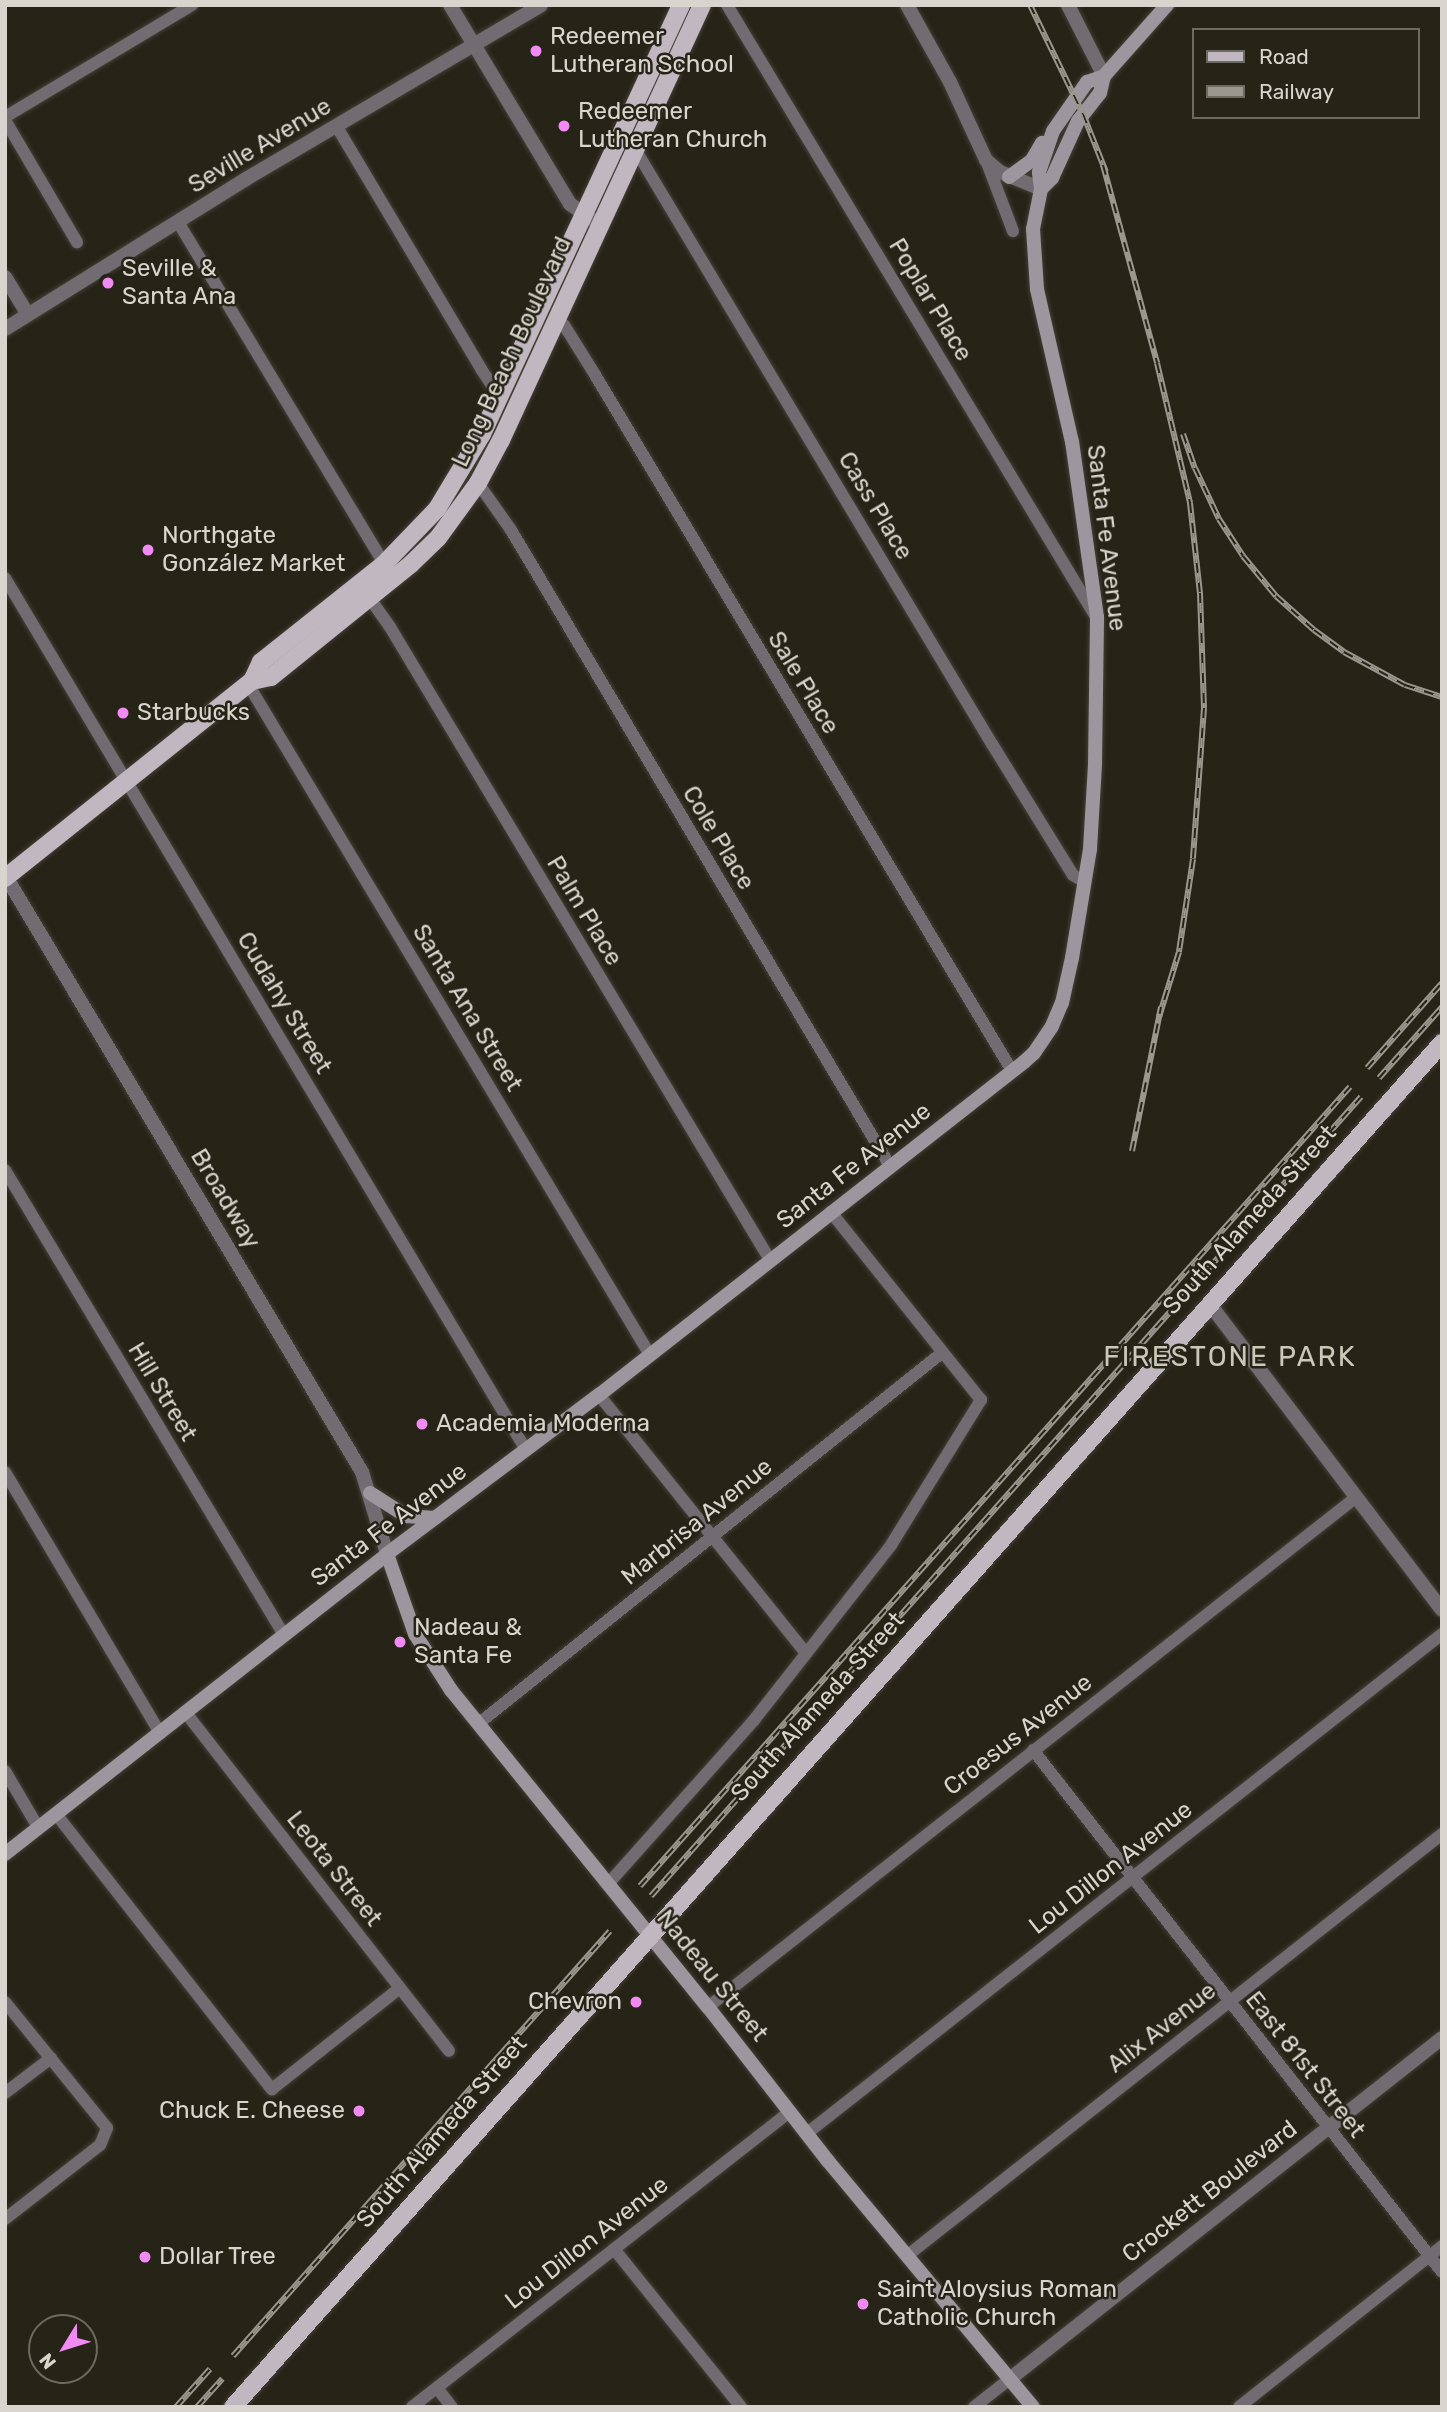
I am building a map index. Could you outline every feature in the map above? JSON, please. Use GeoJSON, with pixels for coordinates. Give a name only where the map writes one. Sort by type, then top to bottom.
{"type":"FeatureCollection","features":[{"type":"Feature","properties":{"kind":"main road","name":"Long Beach Boulevard"},"geometry":{"type":"LineString","coordinates":[[6,877],[125,779],[250,682],[271,677],[389,571],[438,538],[478,483],[556,320],[593,219],[681,5]]}},
{"type":"Feature","properties":{"kind":"main road","name":"Long Beach Boulevard"},"geometry":{"type":"LineString","coordinates":[[389,571],[438,509],[482,434],[593,219],[635,149],[702,5]]}},
{"type":"Feature","properties":{"kind":"main road","name":"Santa Fe Avenue"},"geometry":{"type":"LineString","coordinates":[[1041,190],[1052,178],[1078,121],[1100,93],[1104,76],[1167,5]]}},
{"type":"Feature","properties":{"kind":"main road","name":"Santa Fe Avenue"},"geometry":{"type":"LineString","coordinates":[[5,1854],[387,1554],[599,1395],[1012,1071],[1034,1053],[1052,1026],[1062,1003],[1090,849],[1095,764],[1097,617],[1072,442],[1034,270],[1033,229],[1041,190],[1039,172],[1053,131],[1087,82],[1104,76]]}},
{"type":"Feature","properties":{"kind":"main road"},"geometry":{"type":"LineString","coordinates":[[1009,177],[1032,160],[1053,131]]}},
{"type":"Feature","properties":{"kind":"main road","name":"South Alameda Street"},"geometry":{"type":"LineString","coordinates":[[233,2407],[1442,1043]]}},
{"type":"Feature","properties":{"kind":"main road"},"geometry":{"type":"LineString","coordinates":[[370,1493],[406,1516],[435,1518]]}},
{"type":"Feature","properties":{"kind":"main road","name":"Nadeau Street"},"geometry":{"type":"LineString","coordinates":[[387,1554],[415,1634],[451,1690],[708,2007],[806,2134],[1033,2407]]}},
{"type":"Feature","properties":{"kind":"street"},"geometry":{"type":"LineString","coordinates":[[76,242],[5,118],[192,5]]}},
{"type":"Feature","properties":{"kind":"street"},"geometry":{"type":"LineString","coordinates":[[450,5],[570,204],[593,219]]}},
{"type":"Feature","properties":{"kind":"street","name":"Seville Avenue"},"geometry":{"type":"LineString","coordinates":[[5,329],[27,313],[541,5]]}},
{"type":"Feature","properties":{"kind":"street","name":"Poplar Place"},"geometry":{"type":"LineString","coordinates":[[727,5],[1097,617]]}},
{"type":"Feature","properties":{"kind":"street"},"geometry":{"type":"LineString","coordinates":[[907,5],[950,82],[986,160],[1013,231]]}},
{"type":"Feature","properties":{"kind":"street"},"geometry":{"type":"LineString","coordinates":[[1068,5],[1104,76]]}},
{"type":"Feature","properties":{"kind":"street"},"geometry":{"type":"LineString","coordinates":[[337,127],[481,369],[491,384],[502,391]]}},
{"type":"Feature","properties":{"kind":"street","name":"Cass Place"},"geometry":{"type":"LineString","coordinates":[[635,149],[1006,767],[1073,875],[1083,881]]}},
{"type":"Feature","properties":{"kind":"street"},"geometry":{"type":"LineString","coordinates":[[986,160],[1009,177],[1041,190]]}},
{"type":"Feature","properties":{"kind":"street"},"geometry":{"type":"LineString","coordinates":[[178,222],[389,571]]}},
{"type":"Feature","properties":{"kind":"street"},"geometry":{"type":"LineString","coordinates":[[5,277],[27,313]]}},
{"type":"Feature","properties":{"kind":"street","name":"Sale Place"},"geometry":{"type":"LineString","coordinates":[[556,320],[564,325],[594,373],[1012,1071]]}},
{"type":"Feature","properties":{"kind":"street","name":"Cole Place"},"geometry":{"type":"LineString","coordinates":[[478,483],[512,530],[890,1166]]}},
{"type":"Feature","properties":{"kind":"street","name":"Cudahy Street"},"geometry":{"type":"LineString","coordinates":[[5,578],[526,1450]]}},
{"type":"Feature","properties":{"kind":"street","name":"Palm Place"},"geometry":{"type":"LineString","coordinates":[[364,592],[390,626],[770,1260]]}},
{"type":"Feature","properties":{"kind":"street","name":"Santa Ana Street"},"geometry":{"type":"LineString","coordinates":[[250,682],[650,1355]]}},
{"type":"Feature","properties":{"kind":"street","name":"Broadway"},"geometry":{"type":"LineString","coordinates":[[6,877],[362,1472],[387,1554]]}},
{"type":"Feature","properties":{"kind":"street","name":"Hill Street"},"geometry":{"type":"LineString","coordinates":[[5,1170],[284,1635]]}},
{"type":"Feature","properties":{"kind":"street"},"geometry":{"type":"LineString","coordinates":[[831,1212],[943,1352]]}},
{"type":"Feature","properties":{"kind":"street"},"geometry":{"type":"LineString","coordinates":[[1209,1303],[1355,1499],[1441,1608]]}},
{"type":"Feature","properties":{"kind":"street","name":"South Alameda Street"},"geometry":{"type":"LineString","coordinates":[[608,1884],[754,1720],[891,1545],[981,1400],[943,1352]]}},
{"type":"Feature","properties":{"kind":"street","name":"Marbrisa Avenue"},"geometry":{"type":"LineString","coordinates":[[478,1724],[943,1352]]}},
{"type":"Feature","properties":{"kind":"street"},"geometry":{"type":"LineString","coordinates":[[599,1395],[806,1653]]}},
{"type":"Feature","properties":{"kind":"street"},"geometry":{"type":"LineString","coordinates":[[5,1472],[160,1733]]}},
{"type":"Feature","properties":{"kind":"street","name":"Croesus Avenue"},"geometry":{"type":"LineString","coordinates":[[708,2007],[1355,1499]]}},
{"type":"Feature","properties":{"kind":"street","name":"Lou Dillon Avenue"},"geometry":{"type":"LineString","coordinates":[[806,2134],[1442,1634]]}},
{"type":"Feature","properties":{"kind":"street","name":"Leota Street"},"geometry":{"type":"LineString","coordinates":[[186,1713],[449,2051]]}},
{"type":"Feature","properties":{"kind":"street","name":"East 81st Street"},"geometry":{"type":"LineString","coordinates":[[1033,1750],[1228,2003],[1442,2272]]}},
{"type":"Feature","properties":{"kind":"street"},"geometry":{"type":"LineString","coordinates":[[5,1771],[38,1828]]}},
{"type":"Feature","properties":{"kind":"street"},"geometry":{"type":"LineString","coordinates":[[56,1814],[272,2089],[400,1988]]}},
{"type":"Feature","properties":{"kind":"street","name":"Alix Avenue"},"geometry":{"type":"LineString","coordinates":[[908,2255],[1442,1835]]}},
{"type":"Feature","properties":{"kind":"street"},"geometry":{"type":"LineString","coordinates":[[5,2002],[107,2128],[100,2146],[5,2220]]}},
{"type":"Feature","properties":{"kind":"street","name":"Crockett Boulevard"},"geometry":{"type":"LineString","coordinates":[[974,2407],[1442,2038]]}},
{"type":"Feature","properties":{"kind":"street"},"geometry":{"type":"LineString","coordinates":[[5,2093],[51,2058]]}},
{"type":"Feature","properties":{"kind":"street","name":"Lou Dillon Avenue"},"geometry":{"type":"LineString","coordinates":[[412,2407],[789,2112]]}},
{"type":"Feature","properties":{"kind":"street"},"geometry":{"type":"LineString","coordinates":[[1239,2407],[1442,2246]]}},
{"type":"Feature","properties":{"kind":"street"},"geometry":{"type":"LineString","coordinates":[[614,2249],[741,2407]]}},
{"type":"Feature","properties":{"kind":"street"},"geometry":{"type":"LineString","coordinates":[[437,2388],[452,2407]]}},
{"type":"Feature","properties":{"kind":"railway"},"geometry":{"type":"LineString","coordinates":[[1030,5],[1083,114],[1106,172]]}},
{"type":"Feature","properties":{"kind":"railway"},"geometry":{"type":"LineString","coordinates":[[1103,165],[1157,363],[1190,503],[1200,593],[1204,708],[1193,859],[1179,952],[1159,1017]]}},
{"type":"Feature","properties":{"kind":"railway"},"geometry":{"type":"LineString","coordinates":[[1183,434],[1195,468],[1219,519],[1243,556],[1276,596],[1344,652],[1405,685],[1442,697]]}},
{"type":"Feature","properties":{"kind":"railway"},"geometry":{"type":"LineString","coordinates":[[1367,1068],[1442,983]]}},
{"type":"Feature","properties":{"kind":"railway"},"geometry":{"type":"LineString","coordinates":[[1132,1151],[1161,1007]]}},
{"type":"Feature","properties":{"kind":"railway"},"geometry":{"type":"LineString","coordinates":[[1379,1078],[1442,1007]]}},
{"type":"Feature","properties":{"kind":"railway"},"geometry":{"type":"LineString","coordinates":[[640,1886],[1350,1087]]}},
{"type":"Feature","properties":{"kind":"railway"},"geometry":{"type":"LineString","coordinates":[[651,1896],[1361,1097]]}},
{"type":"Feature","properties":{"kind":"railway"},"geometry":{"type":"LineString","coordinates":[[233,2356],[610,1931]]}},
{"type":"Feature","properties":{"kind":"railway"},"geometry":{"type":"LineString","coordinates":[[176,2407],[210,2369]]}},
{"type":"Feature","properties":{"kind":"railway"},"geometry":{"type":"LineString","coordinates":[[197,2407],[222,2379]]}},
{"type":"Feature","properties":{"kind":"place","name":"Redeemer Lutheran School"},"geometry":{"type":"Point","coordinates":[536,51]}},
{"type":"Feature","properties":{"kind":"place","name":"Redeemer Lutheran Church"},"geometry":{"type":"Point","coordinates":[564,126]}},
{"type":"Feature","properties":{"kind":"place","name":"Seville & Santa Ana"},"geometry":{"type":"Point","coordinates":[108,283]}},
{"type":"Feature","properties":{"kind":"place","name":"Northgate González Market"},"geometry":{"type":"Point","coordinates":[148,550]}},
{"type":"Feature","properties":{"kind":"place","name":"Starbucks"},"geometry":{"type":"Point","coordinates":[123,713]}},
{"type":"Feature","properties":{"kind":"place","name":"Academia Moderna"},"geometry":{"type":"Point","coordinates":[422,1424]}},
{"type":"Feature","properties":{"kind":"place","name":"Nadeau & Santa Fe"},"geometry":{"type":"Point","coordinates":[400,1642]}},
{"type":"Feature","properties":{"kind":"place","name":"Chevron"},"geometry":{"type":"Point","coordinates":[636,2002]}},
{"type":"Feature","properties":{"kind":"place","name":"Chuck E. Cheese"},"geometry":{"type":"Point","coordinates":[359,2111]}},
{"type":"Feature","properties":{"kind":"place","name":"Dollar Tree"},"geometry":{"type":"Point","coordinates":[145,2257]}},
{"type":"Feature","properties":{"kind":"place","name":"Saint Aloysius Roman Catholic Church"},"geometry":{"type":"Point","coordinates":[863,2304]}},
{"type":"Feature","properties":{"kind":"district","name":"FIRESTONE PARK"},"geometry":{"type":"Point","coordinates":[1230,1357]}}]}
